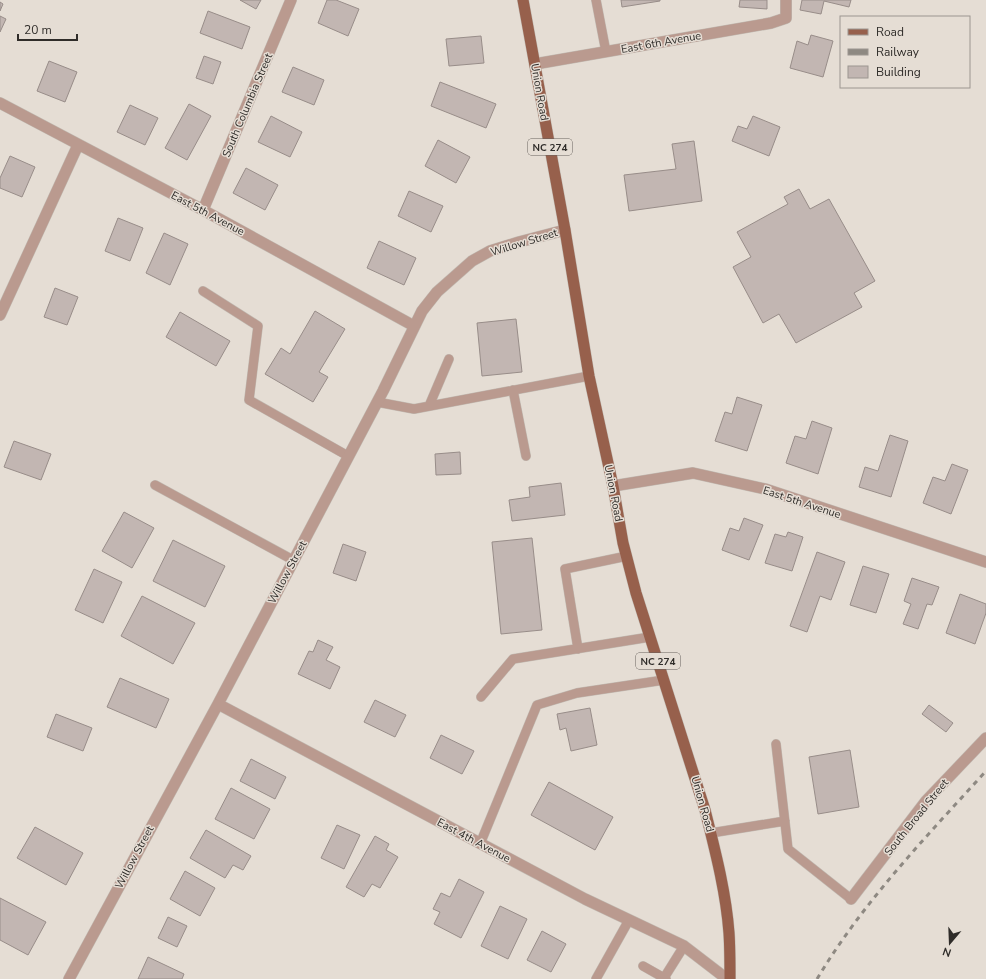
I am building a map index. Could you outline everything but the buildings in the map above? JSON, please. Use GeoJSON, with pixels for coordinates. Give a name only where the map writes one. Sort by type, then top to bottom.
{"type":"FeatureCollection","features":[{"type":"Feature","properties":{"kind":"main road","name":"Union Road"},"geometry":{"type":"LineString","coordinates":[[523,0],[565,230],[589,376],[627,556],[650,637],[711,833],[725,902],[729,933],[730,979]]}},
{"type":"Feature","properties":{"kind":"street","name":"South Columbia Street"},"geometry":{"type":"LineString","coordinates":[[203,210],[291,0]]}},
{"type":"Feature","properties":{"kind":"street","name":"East 6th Avenue"},"geometry":{"type":"LineString","coordinates":[[535,64],[771,23],[786,18],[786,0]]}},
{"type":"Feature","properties":{"kind":"street","name":"East 5th Avenue"},"geometry":{"type":"LineString","coordinates":[[0,103],[203,210],[414,326]]}},
{"type":"Feature","properties":{"kind":"street"},"geometry":{"type":"LineString","coordinates":[[0,315],[78,145]]}},
{"type":"Feature","properties":{"kind":"street","name":"Willow Street"},"geometry":{"type":"LineString","coordinates":[[68,979],[218,704],[377,402],[422,311],[437,292],[472,261],[490,251],[565,230]]}},
{"type":"Feature","properties":{"kind":"street","name":"East 5th Avenue"},"geometry":{"type":"LineString","coordinates":[[613,486],[694,473],[765,489],[986,562]]}},
{"type":"Feature","properties":{"kind":"street","name":"East 4th Avenue"},"geometry":{"type":"LineString","coordinates":[[218,704],[585,899],[684,946],[727,979]]}},
{"type":"Feature","properties":{"kind":"street","name":"South Broad Street"},"geometry":{"type":"LineString","coordinates":[[851,899],[926,801],[986,738]]}},
{"type":"Feature","properties":{"kind":"lane"},"geometry":{"type":"LineString","coordinates":[[596,0],[606,52]]}},
{"type":"Feature","properties":{"kind":"lane"},"geometry":{"type":"LineString","coordinates":[[203,291],[258,326],[249,400],[348,456]]}},
{"type":"Feature","properties":{"kind":"lane"},"geometry":{"type":"LineString","coordinates":[[429,406],[449,359]]}},
{"type":"Feature","properties":{"kind":"lane"},"geometry":{"type":"LineString","coordinates":[[377,402],[414,409],[589,376]]}},
{"type":"Feature","properties":{"kind":"lane"},"geometry":{"type":"LineString","coordinates":[[514,390],[526,456]]}},
{"type":"Feature","properties":{"kind":"lane"},"geometry":{"type":"LineString","coordinates":[[155,485],[294,560]]}},
{"type":"Feature","properties":{"kind":"lane"},"geometry":{"type":"LineString","coordinates":[[578,649],[565,569],[627,556]]}},
{"type":"Feature","properties":{"kind":"lane"},"geometry":{"type":"LineString","coordinates":[[481,697],[513,660],[650,637]]}},
{"type":"Feature","properties":{"kind":"lane"},"geometry":{"type":"LineString","coordinates":[[480,844],[537,705],[577,693],[664,680]]}},
{"type":"Feature","properties":{"kind":"lane"},"geometry":{"type":"LineString","coordinates":[[776,744],[788,849],[851,899]]}},
{"type":"Feature","properties":{"kind":"lane"},"geometry":{"type":"LineString","coordinates":[[711,833],[785,821]]}},
{"type":"Feature","properties":{"kind":"lane"},"geometry":{"type":"LineString","coordinates":[[596,979],[629,920]]}},
{"type":"Feature","properties":{"kind":"lane"},"geometry":{"type":"LineString","coordinates":[[643,966],[665,978],[684,946]]}},
{"type":"Feature","properties":{"kind":"railway"},"geometry":{"type":"LineString","coordinates":[[817,979],[854,923],[896,871],[986,771]]}}]}
